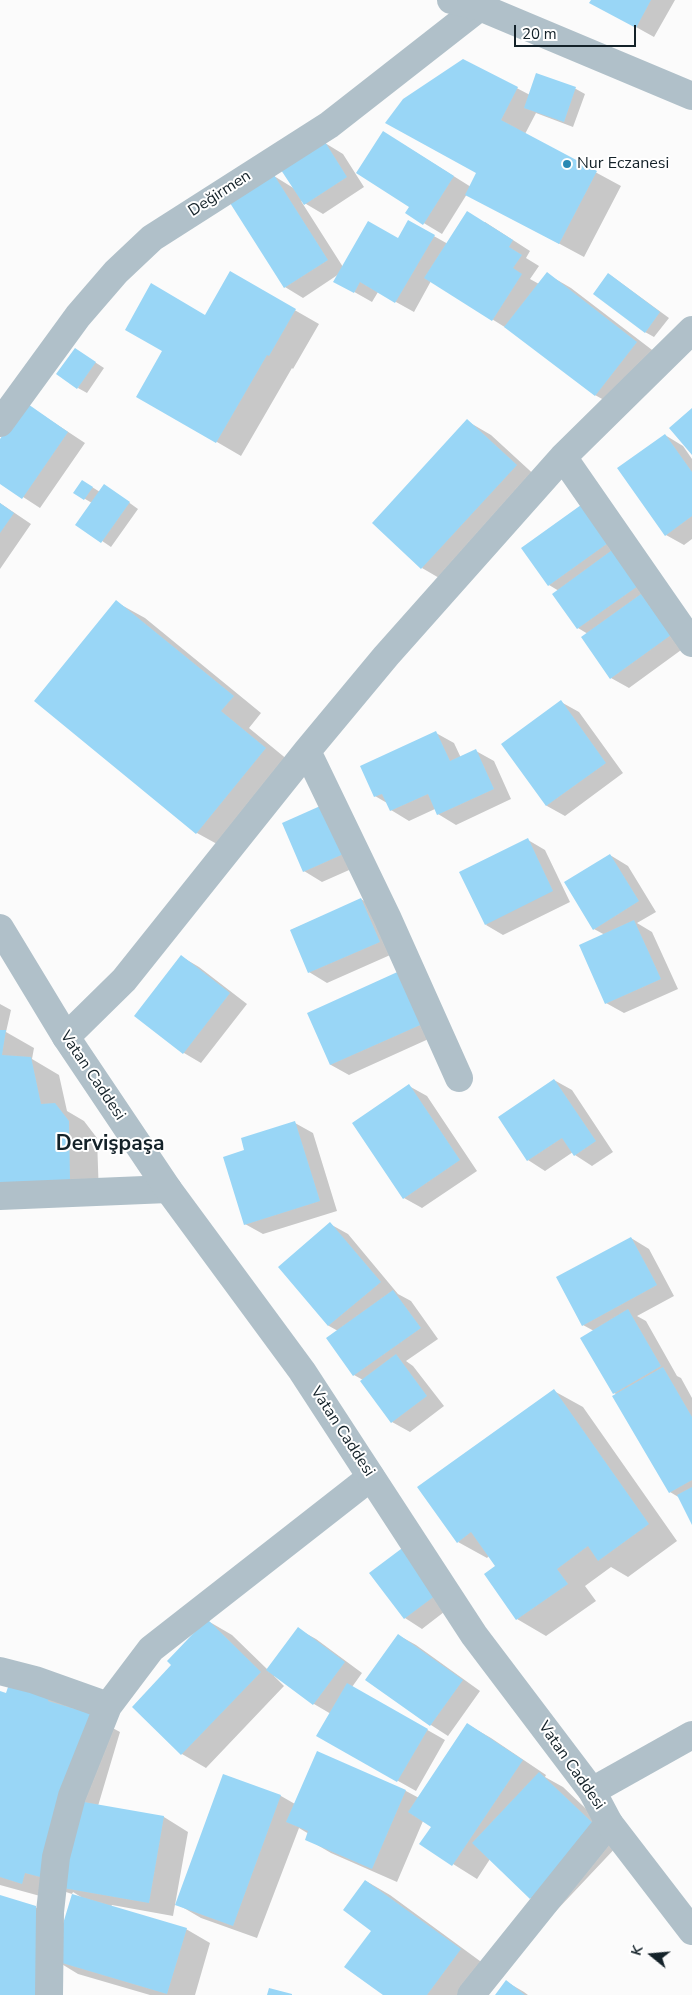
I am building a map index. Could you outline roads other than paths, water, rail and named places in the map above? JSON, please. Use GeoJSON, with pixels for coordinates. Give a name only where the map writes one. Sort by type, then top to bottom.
{"type":"FeatureCollection","features":[{"type":"Feature","properties":{"kind":"street"},"geometry":{"type":"LineString","coordinates":[[451,0],[480,7],[692,96]]}},
{"type":"Feature","properties":{"kind":"street","name":"Değirmen"},"geometry":{"type":"LineString","coordinates":[[0,423],[78,316],[116,272],[152,238],[329,125],[480,7]]}},
{"type":"Feature","properties":{"kind":"street"},"geometry":{"type":"LineString","coordinates":[[66,1038],[124,980],[307,751],[386,656],[563,457],[692,330]]}},
{"type":"Feature","properties":{"kind":"street"},"geometry":{"type":"LineString","coordinates":[[563,457],[692,643]]}},
{"type":"Feature","properties":{"kind":"street"},"geometry":{"type":"LineString","coordinates":[[307,751],[386,917],[459,1078]]}},
{"type":"Feature","properties":{"kind":"street","name":"Vatan Caddesi"},"geometry":{"type":"LineString","coordinates":[[0,928],[66,1038],[168,1190],[302,1371],[474,1635],[592,1791],[609,1823],[692,1931]]}},
{"type":"Feature","properties":{"kind":"street"},"geometry":{"type":"LineString","coordinates":[[0,1196],[168,1190]]}},
{"type":"Feature","properties":{"kind":"street"},"geometry":{"type":"LineString","coordinates":[[49,1995],[50,1912],[56,1857],[62,1826],[108,1706],[150,1649],[372,1477]]}},
{"type":"Feature","properties":{"kind":"street"},"geometry":{"type":"LineString","coordinates":[[0,1671],[35,1680],[108,1706]]}},
{"type":"Feature","properties":{"kind":"street"},"geometry":{"type":"LineString","coordinates":[[592,1791],[692,1735]]}},
{"type":"Feature","properties":{"kind":"street"},"geometry":{"type":"LineString","coordinates":[[471,1995],[609,1823]]}},
{"type":"Feature","properties":{"kind":"place","name":"Nur Eczanesi"},"geometry":{"type":"Point","coordinates":[567,164]}},
{"type":"Feature","properties":{"kind":"district","name":"Dervişpaşa"},"geometry":{"type":"Point","coordinates":[110,1145]}}]}
